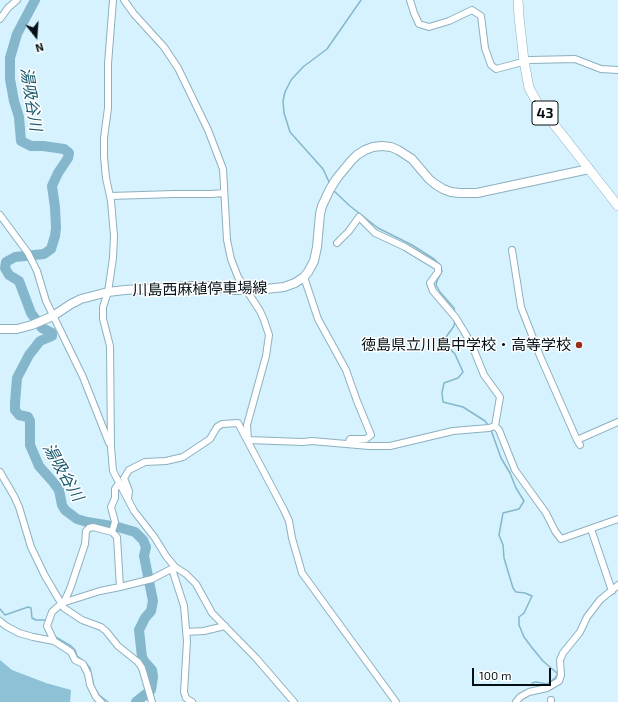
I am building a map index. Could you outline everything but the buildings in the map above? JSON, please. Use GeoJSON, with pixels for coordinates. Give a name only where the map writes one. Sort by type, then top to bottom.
{"type":"FeatureCollection","features":[{"type":"Feature","properties":{"kind":"main road","name":"43"},"geometry":{"type":"LineString","coordinates":[[516,2],[529,88],[538,104],[618,206]]}},
{"type":"Feature","properties":{"kind":"main road"},"geometry":{"type":"LineString","coordinates":[[304,277],[311,267],[316,254],[320,214],[325,197],[337,178],[351,161],[365,150],[382,146],[391,147],[398,150],[412,159],[435,184],[451,192],[460,193],[477,193],[589,169]]}},
{"type":"Feature","properties":{"kind":"main road","name":"川島西麻植停車場線"},"geometry":{"type":"LineString","coordinates":[[0,329],[32,325],[53,316],[81,299],[108,292],[193,286],[207,286],[235,290],[256,290],[284,287],[295,283],[304,277]]}},
{"type":"Feature","properties":{"kind":"street"},"geometry":{"type":"LineString","coordinates":[[0,18],[17,0]]}},
{"type":"Feature","properties":{"kind":"street"},"geometry":{"type":"LineString","coordinates":[[113,0],[108,64],[108,108],[104,138],[104,157],[114,236],[113,258],[108,292],[103,307],[103,319],[110,346],[112,471],[134,511],[155,538],[174,568],[184,606],[187,641],[184,692],[186,698],[192,702]]}},
{"type":"Feature","properties":{"kind":"street"},"geometry":{"type":"LineString","coordinates":[[124,0],[134,14],[164,47],[178,68],[208,130],[223,168],[227,240],[231,259],[238,277],[260,311],[269,335],[266,356],[247,425],[248,440]]}},
{"type":"Feature","properties":{"kind":"street"},"geometry":{"type":"LineString","coordinates":[[410,0],[419,24],[429,27],[449,21],[472,10],[481,16],[485,48],[491,65],[496,69],[530,60],[575,59],[602,69],[618,70],[618,66]]}},
{"type":"Feature","properties":{"kind":"street"},"geometry":{"type":"LineString","coordinates":[[110,196],[224,194]]}},
{"type":"Feature","properties":{"kind":"street"},"geometry":{"type":"LineString","coordinates":[[0,215],[32,260],[46,301],[90,395],[111,447]]}},
{"type":"Feature","properties":{"kind":"street"},"geometry":{"type":"LineString","coordinates":[[337,243],[349,231],[359,217],[375,233],[404,247],[438,267],[438,272],[430,283],[433,291],[454,316],[471,343],[484,375],[500,397],[492,427]]}},
{"type":"Feature","properties":{"kind":"street"},"geometry":{"type":"LineString","coordinates":[[512,250],[521,307],[540,356],[578,443],[618,422]]}},
{"type":"Feature","properties":{"kind":"street"},"geometry":{"type":"LineString","coordinates":[[304,277],[318,319],[346,370],[371,434],[366,439],[350,439],[348,444]]}},
{"type":"Feature","properties":{"kind":"street"},"geometry":{"type":"LineString","coordinates":[[128,499],[129,491],[124,478],[129,470],[145,462],[183,457],[210,439],[217,427],[222,424],[238,423],[289,521],[293,544],[302,573],[396,702]]}},
{"type":"Feature","properties":{"kind":"street"},"geometry":{"type":"LineString","coordinates":[[248,440],[312,441],[369,446],[390,446],[453,431],[492,427],[500,430],[515,470],[546,513],[561,539],[618,519]]}},
{"type":"Feature","properties":{"kind":"street"},"geometry":{"type":"LineString","coordinates":[[0,472],[19,507],[31,547],[45,576],[63,602],[64,608],[82,620],[101,627],[118,646],[138,662],[142,668],[152,702]]}},
{"type":"Feature","properties":{"kind":"street"},"geometry":{"type":"LineString","coordinates":[[119,483],[115,489],[115,498],[111,507],[115,522],[113,530],[117,537],[120,587]]}},
{"type":"Feature","properties":{"kind":"street"},"geometry":{"type":"LineString","coordinates":[[54,641],[47,626],[52,612],[63,602],[70,589],[86,544],[86,531],[93,527],[113,530]]}},
{"type":"Feature","properties":{"kind":"street"},"geometry":{"type":"LineString","coordinates":[[591,529],[612,591]]}},
{"type":"Feature","properties":{"kind":"street"},"geometry":{"type":"LineString","coordinates":[[63,602],[150,579],[174,568]]}},
{"type":"Feature","properties":{"kind":"street"},"geometry":{"type":"LineString","coordinates":[[174,568],[186,574],[196,584],[212,613],[256,658],[294,702]]}},
{"type":"Feature","properties":{"kind":"street"},"geometry":{"type":"LineString","coordinates":[[516,702],[520,697],[529,692],[547,688],[559,681],[561,675],[560,660],[563,653],[580,632],[587,617],[600,600],[618,585]]}},
{"type":"Feature","properties":{"kind":"street"},"geometry":{"type":"LineString","coordinates":[[0,621],[19,633],[54,641],[71,652],[75,660],[83,664],[88,674],[90,685],[96,697],[101,702]]}},
{"type":"Feature","properties":{"kind":"street"},"geometry":{"type":"LineString","coordinates":[[186,632],[204,631],[225,626]]}},
{"type":"Feature","properties":{"kind":"shaded area"},"geometry":{"type":"Polygon","coordinates":[[[0,660],[12,670],[46,683],[71,690],[70,702],[0,702],[0,660]]]}},
{"type":"Feature","properties":{"kind":"waterway","name":"湯吸谷川"},"geometry":{"type":"LineString","coordinates":[[35,0],[17,34],[10,58],[10,79],[19,117],[21,141],[31,146],[64,149],[69,153],[68,158],[58,173],[52,186],[56,228],[51,249],[44,254],[15,257],[6,262],[5,268],[9,275],[19,281],[31,313],[42,328],[52,333],[52,336],[40,341],[29,355],[17,378],[15,410],[19,415],[28,417],[30,421],[30,445],[39,466],[59,490],[62,505],[65,510],[77,519],[135,532],[143,540],[146,547],[144,556],[153,601],[151,611],[145,618],[139,630],[142,657],[152,670],[153,677],[151,690],[136,702]]}},
{"type":"Feature","properties":{"kind":"waterway"},"geometry":{"type":"LineString","coordinates":[[330,184],[323,169],[290,132],[284,113],[283,101],[285,92],[291,80],[303,67],[327,49],[361,0]]}},
{"type":"Feature","properties":{"kind":"waterway"},"geometry":{"type":"LineString","coordinates":[[334,191],[378,228],[412,245],[434,259],[440,265],[442,271],[436,285],[454,308],[455,313]]}},
{"type":"Feature","properties":{"kind":"waterway"},"geometry":{"type":"LineString","coordinates":[[455,320],[454,326],[446,337],[446,345],[455,354],[463,372],[458,378],[444,383],[442,393],[443,402],[463,407],[485,421],[488,425]]}},
{"type":"Feature","properties":{"kind":"waterway"},"geometry":{"type":"LineString","coordinates":[[491,430],[501,458],[524,501],[519,509],[503,513],[499,535],[503,545],[504,558],[513,588],[516,592],[525,593],[532,596],[524,613],[519,617],[519,625],[524,637],[533,649],[543,661],[558,674],[547,684],[536,682],[532,683]]}},
{"type":"Feature","properties":{"kind":"waterway"},"geometry":{"type":"LineString","coordinates":[[0,609],[5,615],[28,607],[31,608],[32,618],[36,620],[46,620]]}},
{"type":"Feature","properties":{"kind":"waterway"},"geometry":{"type":"LineString","coordinates":[[54,636],[71,646],[75,650],[77,656],[90,668],[94,687],[99,695],[108,702]]}},
{"type":"Feature","properties":{"kind":"place","name":"徳島県立川島中学校・高等学校"},"geometry":{"type":"Point","coordinates":[579,345]}}]}
